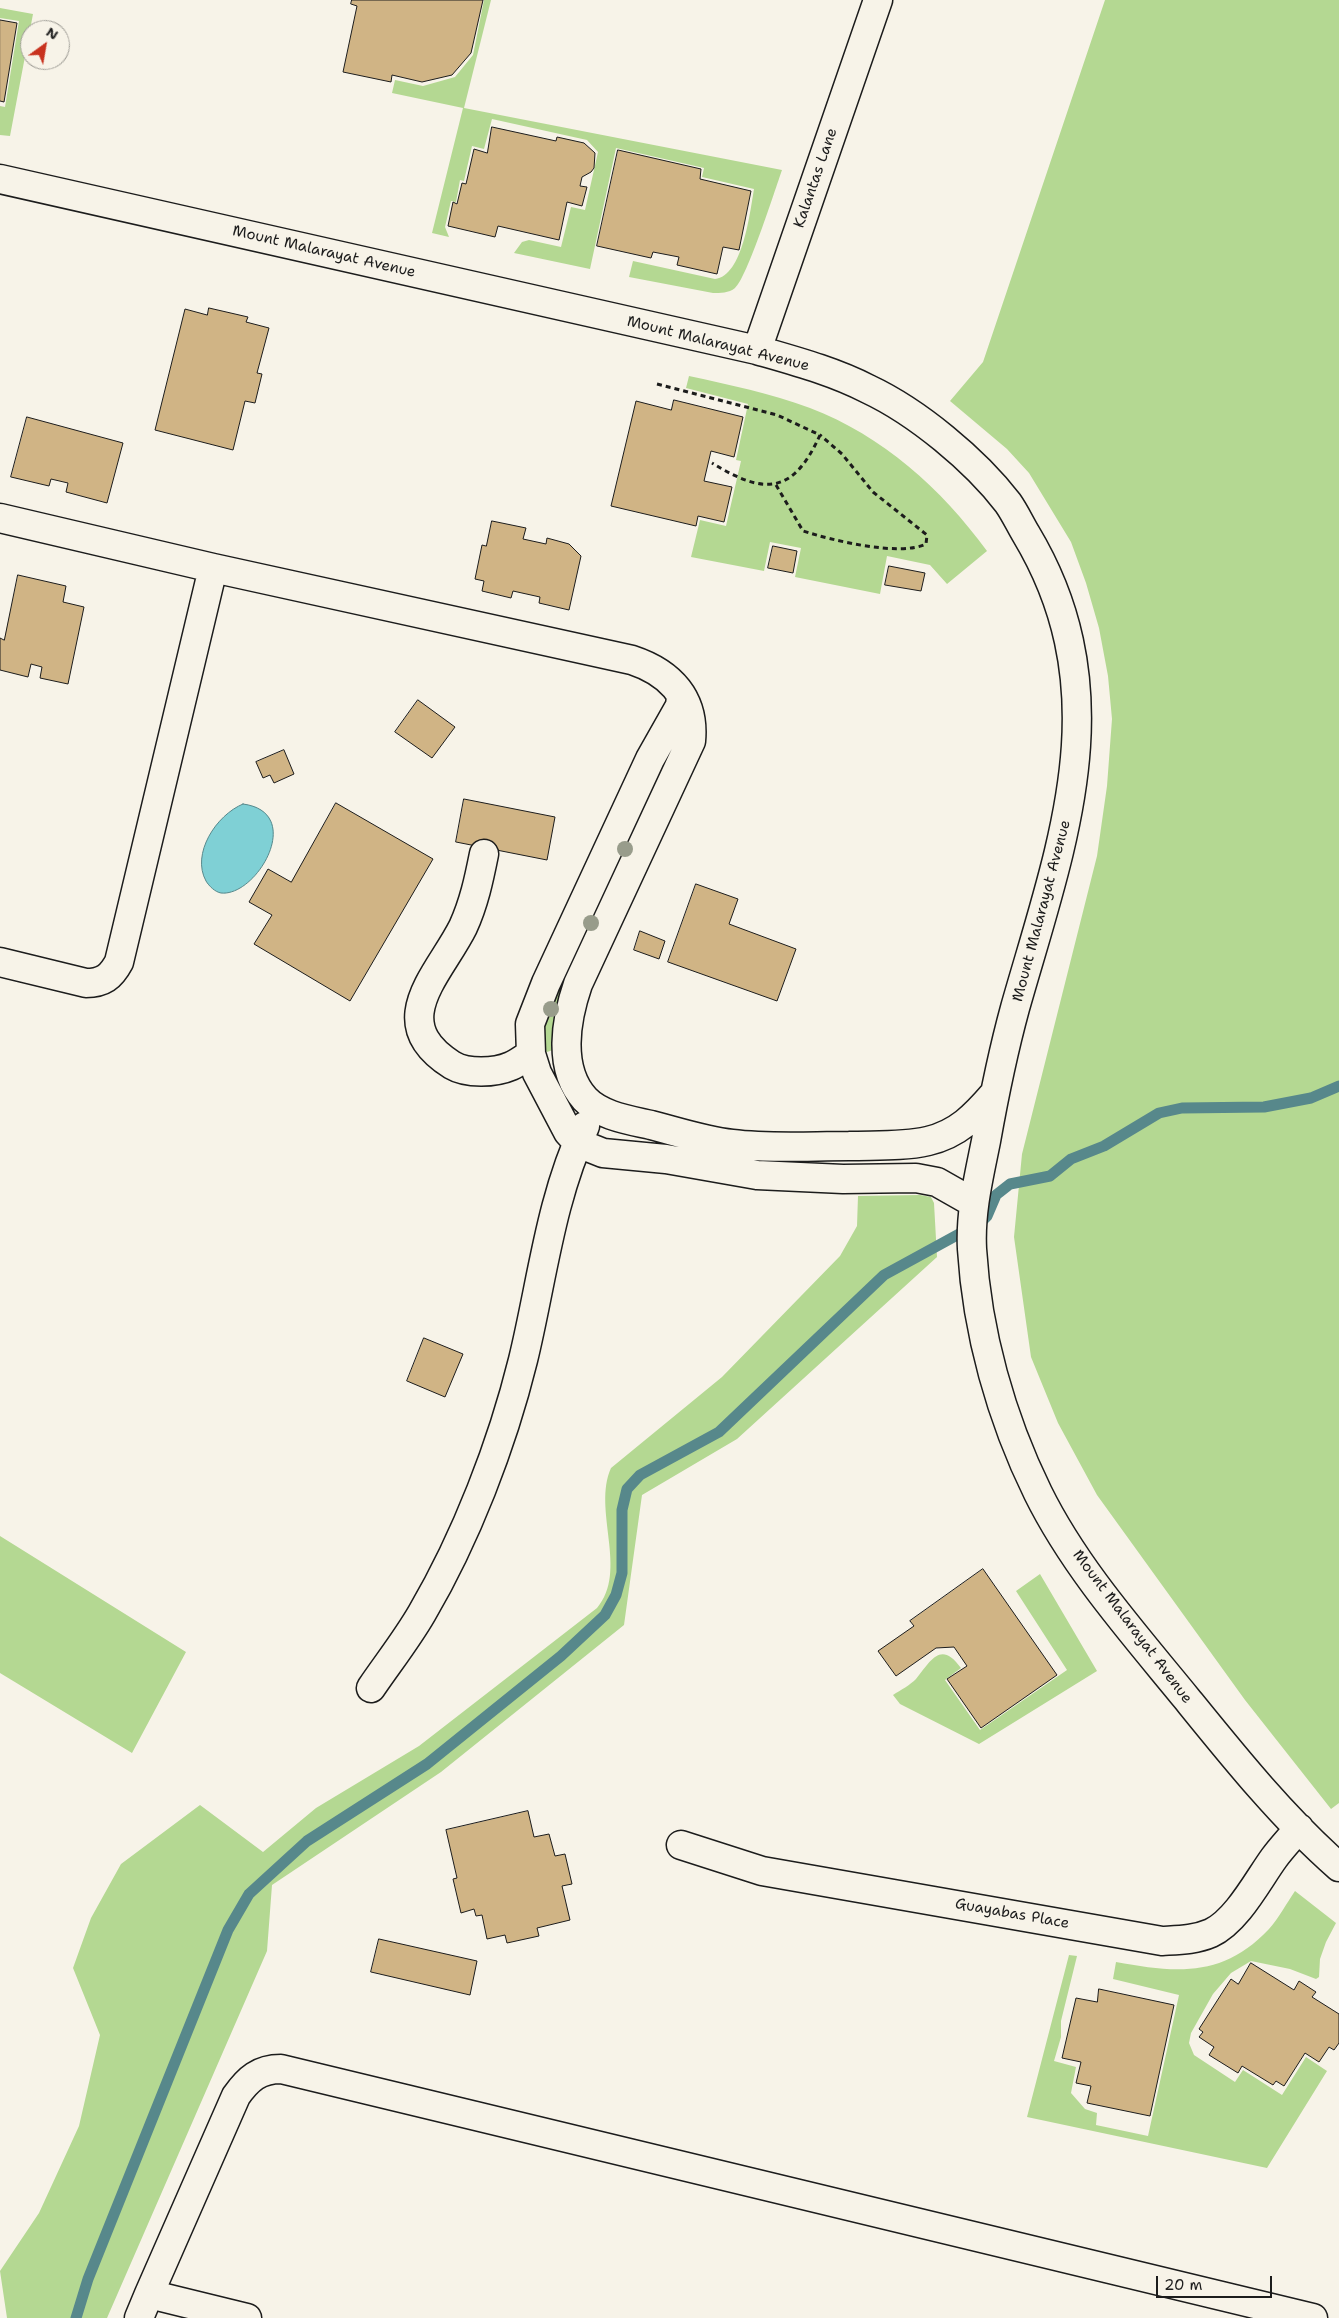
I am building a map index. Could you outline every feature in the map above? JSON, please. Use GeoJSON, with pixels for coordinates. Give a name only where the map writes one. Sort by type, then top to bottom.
{"type":"FeatureCollection","features":[{"type":"Feature","properties":{"kind":"street","name":"Kalantas Lane"},"geometry":{"type":"LineString","coordinates":[[757,350],[870,2]]}},
{"type":"Feature","properties":{"kind":"street","name":"Mount Malarayat Avenue"},"geometry":{"type":"LineString","coordinates":[[0,179],[757,350],[824,370],[868,388],[906,409],[945,440],[1008,503],[1040,558],[1056,594],[1070,644],[1076,696],[1077,747],[1072,795],[1058,862],[1015,1009],[994,1094],[974,1206],[972,1244],[976,1289],[988,1355],[1002,1402],[1038,1493],[1063,1536],[1124,1622],[1201,1717],[1299,1828],[1339,1867]]}},
{"type":"Feature","properties":{"kind":"street"},"geometry":{"type":"LineString","coordinates":[[0,518],[213,568],[632,660],[658,670],[675,686],[692,716],[692,741],[578,984],[568,1018],[567,1047],[571,1073],[585,1099],[596,1108],[622,1119],[731,1144],[764,1147],[899,1145],[928,1141],[956,1131],[974,1118],[994,1094]]}},
{"type":"Feature","properties":{"kind":"street"},"geometry":{"type":"LineString","coordinates":[[0,962],[86,982],[99,983],[114,971],[119,962],[213,568]]}},
{"type":"Feature","properties":{"kind":"street"},"geometry":{"type":"LineString","coordinates":[[681,697],[680,706],[650,759],[539,1000],[530,1024],[531,1054],[537,1073],[568,1132],[578,1143],[603,1153],[666,1159],[757,1175],[843,1179],[916,1178],[937,1182],[974,1206]]}},
{"type":"Feature","properties":{"kind":"street"},"geometry":{"type":"LineString","coordinates":[[484,854],[471,909],[456,941],[424,993],[419,1026],[425,1043],[438,1056],[458,1069],[489,1072],[511,1066],[531,1054]]}},
{"type":"Feature","properties":{"kind":"street"},"geometry":{"type":"LineString","coordinates":[[370,1688],[421,1614],[447,1566],[484,1477],[500,1434],[522,1361],[546,1247],[568,1168],[578,1143],[596,1108]]}},
{"type":"Feature","properties":{"kind":"street","name":"Guayabas Place"},"geometry":{"type":"LineString","coordinates":[[681,1845],[762,1871],[1162,1941],[1190,1939],[1212,1933],[1230,1918],[1250,1895],[1274,1858],[1299,1828]]}},
{"type":"Feature","properties":{"kind":"street"},"geometry":{"type":"LineString","coordinates":[[247,2318],[144,2306],[236,2096],[246,2082],[257,2074],[269,2069],[280,2069],[1308,2317]]}},
{"type":"Feature","properties":{"kind":"path"},"geometry":{"type":"LineString","coordinates":[[657,384],[777,415],[820,435],[842,454],[873,492],[927,534],[926,544],[918,547],[879,547],[833,540],[803,531],[776,485]]}},
{"type":"Feature","properties":{"kind":"path"},"geometry":{"type":"LineString","coordinates":[[712,463],[729,474],[753,483],[776,485],[789,480],[800,468],[814,449],[820,435]]}},
{"type":"Feature","properties":{"kind":"green space"},"geometry":{"type":"Polygon","coordinates":[[[484,0],[491,0],[464,108],[782,170],[753,252],[740,281],[733,290],[713,293],[629,277],[633,261],[715,279],[725,275],[739,255],[744,242],[754,189],[702,177],[704,168],[616,148],[590,269],[514,253],[522,242],[529,240],[561,247],[571,207],[585,210],[598,152],[587,140],[492,119],[484,149],[472,146],[464,181],[460,180],[456,202],[451,201],[445,227],[449,237],[432,233],[463,108],[392,93],[395,80],[423,86],[455,77],[473,55],[484,0]]]}},
{"type":"Feature","properties":{"kind":"green space"},"geometry":{"type":"Polygon","coordinates":[[[1105,0],[1339,0],[1339,1803],[1331,1809],[1245,1700],[1097,1495],[1058,1423],[1031,1357],[1014,1237],[1022,1154],[1097,856],[1107,786],[1112,719],[1108,676],[1099,628],[1086,583],[1071,542],[1029,473],[1007,449],[950,401],[983,362],[1105,0]]]}},
{"type":"Feature","properties":{"kind":"green space"},"geometry":{"type":"Polygon","coordinates":[[[0,8],[33,14],[32,20],[20,20],[20,70],[22,70],[10,136],[0,135],[0,106],[5,107],[19,21],[0,18],[0,8]]]}},
{"type":"Feature","properties":{"kind":"green space"},"geometry":{"type":"Polygon","coordinates":[[[689,376],[780,398],[810,408],[862,433],[909,466],[930,485],[987,551],[947,584],[930,565],[887,556],[880,594],[795,577],[801,548],[770,542],[764,571],[691,557],[700,520],[726,526],[741,461],[736,460],[748,404],[686,388],[689,376]]]}},
{"type":"Feature","properties":{"kind":"green space"},"geometry":{"type":"Polygon","coordinates":[[[674,736],[681,736],[556,1005],[553,1050],[547,1052],[544,1050],[542,1032],[544,1016],[674,736]]]}},
{"type":"Feature","properties":{"kind":"green space"},"geometry":{"type":"Polygon","coordinates":[[[920,1195],[931,1197],[934,1203],[937,1257],[737,1439],[642,1495],[624,1625],[441,1772],[272,1885],[267,1951],[107,2318],[7,2318],[0,2271],[39,2213],[79,2126],[100,2035],[73,1968],[91,1918],[121,1864],[200,1805],[263,1852],[316,1808],[419,1746],[597,1608],[606,1593],[610,1576],[605,1502],[606,1485],[611,1468],[722,1377],[840,1256],[857,1226],[858,1196],[920,1195]]]}},
{"type":"Feature","properties":{"kind":"green space"},"geometry":{"type":"Polygon","coordinates":[[[0,1536],[186,1652],[132,1753],[0,1673],[0,1536]]]}},
{"type":"Feature","properties":{"kind":"green space"},"geometry":{"type":"Polygon","coordinates":[[[1040,1574],[1097,1671],[979,1744],[900,1704],[893,1695],[914,1681],[937,1656],[942,1654],[948,1655],[961,1668],[945,1680],[980,1730],[1067,1670],[1016,1591],[1040,1574]]]}},
{"type":"Feature","properties":{"kind":"green space"},"geometry":{"type":"Polygon","coordinates":[[[1295,1891],[1336,1923],[1320,1959],[1319,1977],[1316,1979],[1290,1969],[1251,1961],[1231,1973],[1213,1994],[1191,2033],[1189,2043],[1194,2055],[1235,2082],[1243,2070],[1282,2095],[1306,2057],[1327,2071],[1267,2168],[1027,2117],[1069,1955],[1077,1956],[1061,2021],[1061,2037],[1054,2061],[1076,2067],[1071,2093],[1085,2109],[1097,2113],[1096,2125],[1148,2136],[1179,1995],[1113,1979],[1116,1962],[1138,1966],[1179,1969],[1198,1968],[1216,1964],[1252,1945],[1269,1929],[1295,1891]]]}},
{"type":"Feature","properties":{"kind":"water"},"geometry":{"type":"Polygon","coordinates":[[[243,804],[262,810],[271,822],[273,837],[269,853],[260,869],[248,882],[235,891],[221,893],[212,889],[206,881],[202,870],[204,848],[215,826],[233,809],[243,804]]]}},
{"type":"Feature","properties":{"kind":"building"},"geometry":{"type":"Polygon","coordinates":[[[352,0],[483,0],[471,53],[452,75],[422,82],[392,75],[391,82],[343,72],[357,6],[351,4],[352,0]]]}},
{"type":"Feature","properties":{"kind":"building"},"geometry":{"type":"Polygon","coordinates":[[[0,20],[17,23],[4,102],[0,101],[0,20]]]}},
{"type":"Feature","properties":{"kind":"building"},"geometry":{"type":"Polygon","coordinates":[[[492,127],[556,141],[557,137],[584,143],[595,153],[594,168],[582,177],[580,186],[587,187],[582,206],[567,202],[559,240],[498,226],[495,237],[448,226],[453,202],[457,204],[462,183],[466,184],[474,149],[487,153],[492,127]]]}},
{"type":"Feature","properties":{"kind":"building"},"geometry":{"type":"Polygon","coordinates":[[[618,150],[701,169],[700,179],[751,191],[739,250],[723,247],[717,274],[677,265],[679,257],[653,252],[651,258],[597,246],[618,150]]]}},
{"type":"Feature","properties":{"kind":"building"},"geometry":{"type":"Polygon","coordinates":[[[209,308],[248,317],[246,322],[269,328],[257,373],[262,374],[255,403],[245,401],[233,450],[155,430],[185,309],[207,315],[209,308]]]}},
{"type":"Feature","properties":{"kind":"building"},"geometry":{"type":"Polygon","coordinates":[[[674,400],[743,417],[734,457],[711,451],[704,481],[732,487],[724,522],[698,516],[696,526],[611,506],[636,401],[671,410],[674,400]]]}},
{"type":"Feature","properties":{"kind":"building"},"geometry":{"type":"Polygon","coordinates":[[[27,417],[123,443],[107,503],[66,492],[68,483],[51,479],[49,486],[11,477],[27,417]]]}},
{"type":"Feature","properties":{"kind":"building"},"geometry":{"type":"Polygon","coordinates":[[[492,521],[526,528],[523,539],[546,544],[547,538],[569,544],[581,556],[569,610],[539,603],[540,597],[513,591],[511,598],[482,591],[484,581],[475,579],[482,545],[486,546],[492,521]]]}},
{"type":"Feature","properties":{"kind":"building"},"geometry":{"type":"Polygon","coordinates":[[[773,546],[797,551],[793,573],[768,568],[773,546]]]}},
{"type":"Feature","properties":{"kind":"building"},"geometry":{"type":"Polygon","coordinates":[[[889,566],[925,573],[921,591],[885,585],[889,566]]]}},
{"type":"Feature","properties":{"kind":"building"},"geometry":{"type":"Polygon","coordinates":[[[18,575],[66,586],[63,602],[84,607],[68,684],[40,678],[42,667],[31,664],[28,677],[0,670],[0,638],[4,640],[18,575]]]}},
{"type":"Feature","properties":{"kind":"building"},"geometry":{"type":"Polygon","coordinates":[[[418,700],[455,727],[432,758],[395,732],[418,700]]]}},
{"type":"Feature","properties":{"kind":"building"},"geometry":{"type":"Polygon","coordinates":[[[284,750],[294,774],[274,783],[270,775],[263,778],[256,762],[284,750]]]}},
{"type":"Feature","properties":{"kind":"building"},"geometry":{"type":"Polygon","coordinates":[[[464,799],[555,817],[547,860],[456,842],[464,799]]]}},
{"type":"Feature","properties":{"kind":"building"},"geometry":{"type":"Polygon","coordinates":[[[336,803],[433,859],[350,1001],[254,944],[272,915],[249,902],[268,869],[291,882],[336,803]]]}},
{"type":"Feature","properties":{"kind":"building"},"geometry":{"type":"Polygon","coordinates":[[[696,884],[738,899],[729,924],[796,949],[777,1001],[668,962],[696,884]]]}},
{"type":"Feature","properties":{"kind":"building"},"geometry":{"type":"Polygon","coordinates":[[[640,931],[665,941],[659,959],[634,950],[640,931]]]}},
{"type":"Feature","properties":{"kind":"building"},"geometry":{"type":"Polygon","coordinates":[[[424,1338],[463,1354],[445,1397],[407,1381],[424,1338]]]}},
{"type":"Feature","properties":{"kind":"building"},"geometry":{"type":"Polygon","coordinates":[[[983,1569],[1057,1675],[981,1728],[947,1679],[967,1666],[954,1647],[936,1648],[896,1676],[878,1651],[914,1626],[910,1621],[983,1569]]]}},
{"type":"Feature","properties":{"kind":"building"},"geometry":{"type":"Polygon","coordinates":[[[528,1811],[534,1837],[549,1834],[555,1856],[565,1854],[572,1884],[562,1886],[570,1920],[537,1928],[539,1936],[507,1943],[505,1935],[487,1939],[482,1915],[476,1916],[474,1909],[461,1913],[453,1879],[457,1878],[446,1830],[528,1811]]]}},
{"type":"Feature","properties":{"kind":"building"},"geometry":{"type":"Polygon","coordinates":[[[379,1939],[477,1961],[470,1995],[371,1972],[379,1939]]]}},
{"type":"Feature","properties":{"kind":"building"},"geometry":{"type":"Polygon","coordinates":[[[1251,1963],[1294,1990],[1299,1981],[1316,1992],[1312,1997],[1339,2014],[1339,2043],[1334,2050],[1329,2047],[1319,2062],[1305,2053],[1284,2086],[1276,2081],[1273,2085],[1242,2066],[1238,2073],[1209,2055],[1214,2047],[1199,2037],[1203,2032],[1199,2029],[1231,1979],[1238,1984],[1251,1963]]]}},
{"type":"Feature","properties":{"kind":"building"},"geometry":{"type":"Polygon","coordinates":[[[1099,1989],[1174,2005],[1150,2116],[1087,2103],[1091,2086],[1076,2083],[1081,2062],[1062,2058],[1076,1998],[1097,2002],[1099,1989]]]}},
{"type":"Feature","properties":{"kind":"waterway"},"geometry":{"type":"LineString","coordinates":[[76,2318],[88,2279],[228,1930],[249,1894],[307,1841],[427,1764],[561,1656],[605,1615],[616,1595],[622,1573],[622,1510],[627,1489],[640,1475],[719,1432],[884,1275],[981,1222],[987,1216],[996,1195],[1010,1184],[1050,1176],[1071,1159],[1104,1146],[1159,1113],[1182,1108],[1264,1107],[1311,1098],[1339,1086]]}}]}
